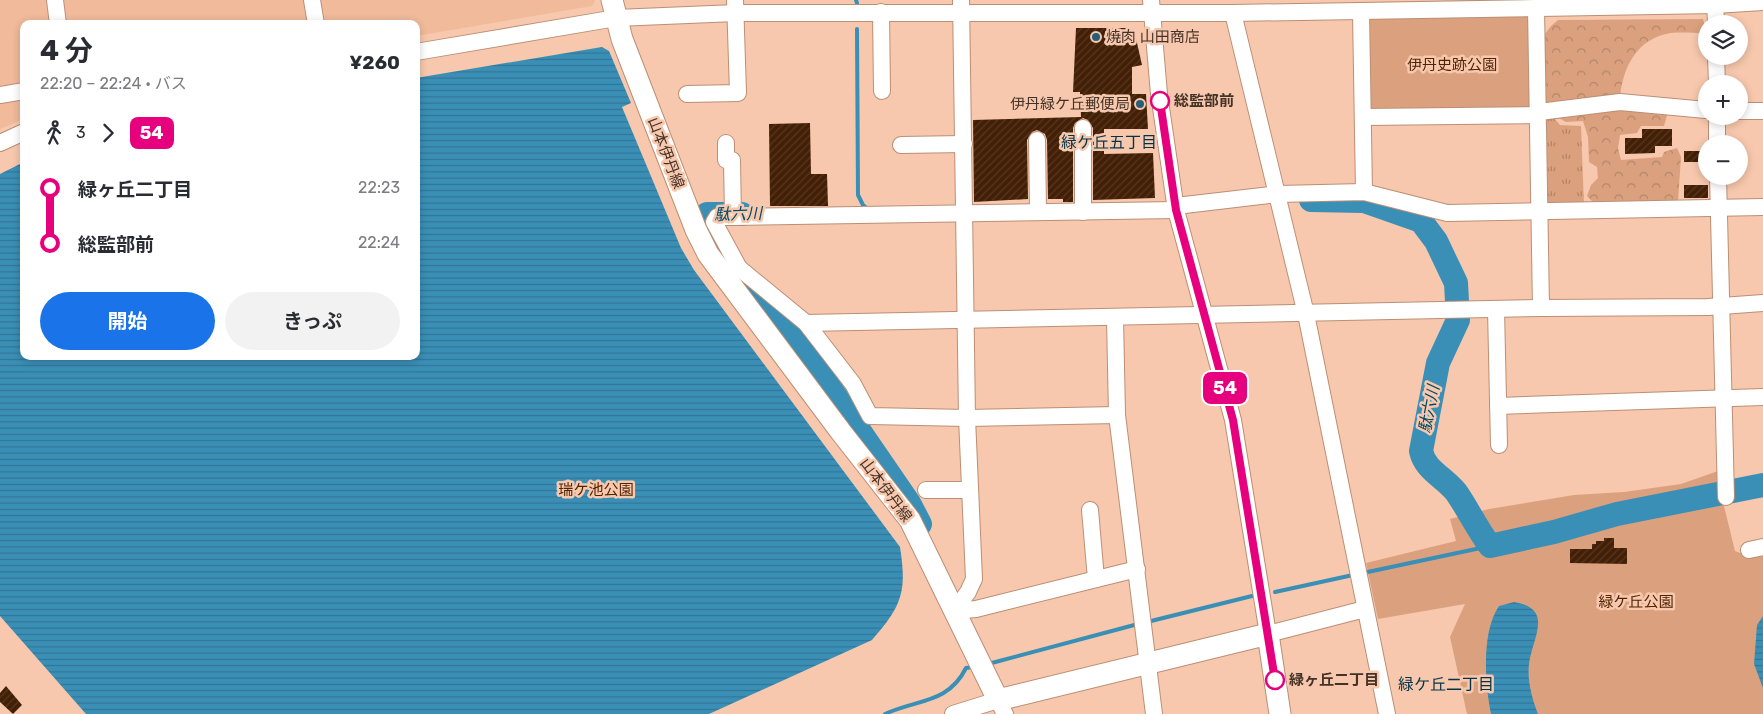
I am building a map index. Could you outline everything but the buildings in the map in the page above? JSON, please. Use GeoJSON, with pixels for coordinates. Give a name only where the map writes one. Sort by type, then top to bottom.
{"type":"FeatureCollection","features":[{"type":"Feature","properties":{"kind":"main road","name":"山本伊丹線"},"geometry":{"type":"LineString","coordinates":[[614,9],[622,39],[696,230],[708,254],[841,432],[910,520],[1002,707]]}},
{"type":"Feature","properties":{"kind":"main road"},"geometry":{"type":"LineString","coordinates":[[1002,707],[1147,663],[1268,634],[1280,714]]}},
{"type":"Feature","properties":{"kind":"street"},"geometry":{"type":"LineString","coordinates":[[55,0],[58,20]]}},
{"type":"Feature","properties":{"kind":"street"},"geometry":{"type":"LineString","coordinates":[[312,0],[315,20]]}},
{"type":"Feature","properties":{"kind":"street"},"geometry":{"type":"LineString","coordinates":[[420,51],[614,9],[736,7],[882,12],[962,7],[1148,5],[1233,13],[1361,12],[1447,5],[1536,8],[1763,2]]}},
{"type":"Feature","properties":{"kind":"street"},"geometry":{"type":"LineString","coordinates":[[1148,5],[1176,208],[1233,420],[1268,634],[1365,609]]}},
{"type":"Feature","properties":{"kind":"street"},"geometry":{"type":"LineString","coordinates":[[687,94],[738,93],[736,7]]}},
{"type":"Feature","properties":{"kind":"street"},"geometry":{"type":"LineString","coordinates":[[954,611],[968,592],[974,579],[967,418],[962,7]]}},
{"type":"Feature","properties":{"kind":"street"},"geometry":{"type":"LineString","coordinates":[[1536,8],[1541,212],[1541,308]]}},
{"type":"Feature","properties":{"kind":"street"},"geometry":{"type":"LineString","coordinates":[[882,12],[882,91]]}},
{"type":"Feature","properties":{"kind":"street"},"geometry":{"type":"LineString","coordinates":[[1361,12],[1364,192]]}},
{"type":"Feature","properties":{"kind":"street"},"geometry":{"type":"LineString","coordinates":[[1233,13],[1306,314],[1387,714]]}},
{"type":"Feature","properties":{"kind":"street"},"geometry":{"type":"LineString","coordinates":[[0,95],[20,92]]}},
{"type":"Feature","properties":{"kind":"street"},"geometry":{"type":"LineString","coordinates":[[1363,116],[1539,114],[1620,102],[1698,109]]}},
{"type":"Feature","properties":{"kind":"street"},"geometry":{"type":"LineString","coordinates":[[1748,111],[1763,111]]}},
{"type":"Feature","properties":{"kind":"street"},"geometry":{"type":"LineString","coordinates":[[1083,128],[1083,208]]}},
{"type":"Feature","properties":{"kind":"street"},"geometry":{"type":"LineString","coordinates":[[0,143],[20,134]]}},
{"type":"Feature","properties":{"kind":"street"},"geometry":{"type":"LineString","coordinates":[[1037,140],[1038,212]]}},
{"type":"Feature","properties":{"kind":"street"},"geometry":{"type":"LineString","coordinates":[[726,143],[726,160],[732,160],[733,215]]}},
{"type":"Feature","properties":{"kind":"street"},"geometry":{"type":"LineString","coordinates":[[901,146],[964,144]]}},
{"type":"Feature","properties":{"kind":"street"},"geometry":{"type":"LineString","coordinates":[[1718,185],[1726,496]]}},
{"type":"Feature","properties":{"kind":"street"},"geometry":{"type":"LineString","coordinates":[[1117,414],[967,418],[870,416],[853,384],[806,323],[739,268],[714,222],[717,217],[733,215],[965,210],[1038,212],[1083,208],[1176,208],[1278,194],[1364,192],[1447,214],[1763,207]]}},
{"type":"Feature","properties":{"kind":"street"},"geometry":{"type":"LineString","coordinates":[[806,323],[1720,306],[1763,303]]}},
{"type":"Feature","properties":{"kind":"street"},"geometry":{"type":"LineString","coordinates":[[1496,309],[1499,445]]}},
{"type":"Feature","properties":{"kind":"street"},"geometry":{"type":"LineString","coordinates":[[1115,318],[1117,414],[1154,714]]}},
{"type":"Feature","properties":{"kind":"street"},"geometry":{"type":"LineString","coordinates":[[1498,406],[1723,400],[1763,397]]}},
{"type":"Feature","properties":{"kind":"street"},"geometry":{"type":"LineString","coordinates":[[926,490],[970,490]]}},
{"type":"Feature","properties":{"kind":"street"},"geometry":{"type":"LineString","coordinates":[[1090,510],[1096,579]]}},
{"type":"Feature","properties":{"kind":"street"},"geometry":{"type":"LineString","coordinates":[[954,611],[976,609],[1137,569]]}},
{"type":"Feature","properties":{"kind":"street"},"geometry":{"type":"LineString","coordinates":[[953,714],[1002,707]]}},
{"type":"Feature","properties":{"kind":"shaded area"},"geometry":{"type":"Polygon","coordinates":[[[0,0],[595,0],[592,6],[420,35],[420,20],[20,20],[20,121],[0,129],[0,0]]]}},
{"type":"Feature","properties":{"kind":"green space","name":"伊丹史跡公園"},"geometry":{"type":"Polygon","coordinates":[[[1528,16],[1536,111],[1370,112],[1365,19],[1528,16]]]}},
{"type":"Feature","properties":{"kind":"green space"},"geometry":{"type":"Polygon","coordinates":[[[1698,19],[1698,33],[1671,33],[1649,41],[1628,65],[1620,97],[1544,106],[1544,35],[1558,20],[1698,19]]]}},
{"type":"Feature","properties":{"kind":"green space"},"geometry":{"type":"Polygon","coordinates":[[[1605,108],[1668,112],[1664,126],[1641,126],[1637,133],[1620,135],[1618,148],[1621,160],[1662,157],[1664,152],[1677,148],[1681,157],[1678,201],[1594,203],[1587,196],[1591,185],[1598,178],[1597,167],[1589,162],[1588,137],[1583,121],[1566,122],[1557,117],[1605,108]]]}},
{"type":"Feature","properties":{"kind":"green space"},"geometry":{"type":"Polygon","coordinates":[[[1546,118],[1554,118],[1560,125],[1581,126],[1584,205],[1548,206],[1546,118]]]}},
{"type":"Feature","properties":{"kind":"green space","name":"緑ケ丘公園"},"geometry":{"type":"Polygon","coordinates":[[[1721,470],[1722,498],[1735,551],[1745,555],[1763,549],[1763,714],[1467,714],[1450,637],[1465,604],[1378,619],[1366,563],[1456,541],[1450,519],[1489,509],[1574,495],[1624,492],[1681,484],[1721,470]]]}},
{"type":"Feature","properties":{"kind":"water","name":"瑞ケ池公園"},"geometry":{"type":"Polygon","coordinates":[[[602,47],[609,51],[631,103],[622,107],[681,248],[694,270],[900,547],[903,576],[900,598],[890,617],[872,640],[709,714],[86,714],[0,616],[0,174],[20,164],[20,360],[420,360],[420,77],[602,47]]]}},
{"type":"Feature","properties":{"kind":"water"},"geometry":{"type":"Polygon","coordinates":[[[1514,602],[1527,606],[1534,611],[1538,618],[1538,626],[1529,664],[1529,676],[1530,689],[1538,714],[1491,714],[1486,674],[1489,630],[1499,606],[1514,602]]]}},
{"type":"Feature","properties":{"kind":"water"},"geometry":{"type":"Polygon","coordinates":[[[1763,616],[1763,688],[1754,664],[1757,625],[1763,616]]]}},
{"type":"Feature","properties":{"kind":"waterway"},"geometry":{"type":"LineString","coordinates":[[857,29],[858,195],[863,205],[869,210]]}},
{"type":"Feature","properties":{"kind":"waterway","name":"駄六川"},"geometry":{"type":"LineString","coordinates":[[1311,200],[1364,201],[1421,221],[1436,241],[1456,283],[1458,320],[1438,363],[1421,451],[1426,463],[1456,492],[1490,546],[1554,532],[1617,514],[1763,485]]}},
{"type":"Feature","properties":{"kind":"waterway","name":"駄六川"},"geometry":{"type":"LineString","coordinates":[[742,214],[707,214],[703,218],[743,290],[787,331],[815,366],[909,503],[920,524]]}},
{"type":"Feature","properties":{"kind":"waterway"},"geometry":{"type":"LineString","coordinates":[[1363,573],[1490,546]]}},
{"type":"Feature","properties":{"kind":"waterway"},"geometry":{"type":"LineString","coordinates":[[1275,592],[1353,575]]}},
{"type":"Feature","properties":{"kind":"waterway"},"geometry":{"type":"LineString","coordinates":[[1147,622],[1252,596]]}},
{"type":"Feature","properties":{"kind":"waterway"},"geometry":{"type":"LineString","coordinates":[[988,664],[1138,624]]}},
{"type":"Feature","properties":{"kind":"waterway"},"geometry":{"type":"LineString","coordinates":[[885,714],[941,694],[959,680],[966,668],[973,667]]}},
{"type":"Feature","properties":{"kind":"bus line","name":"54"},"geometry":{"type":"LineString","coordinates":[[1160,101],[1176,210],[1233,420],[1243,472],[1275,680]]}},
{"type":"Feature","properties":{"kind":"place","name":"焼肉 山田商店"},"geometry":{"type":"Point","coordinates":[1096,37]}},
{"type":"Feature","properties":{"kind":"place","name":"総監部前"},"geometry":{"type":"Point","coordinates":[1160,101]}},
{"type":"Feature","properties":{"kind":"place","name":"伊丹緑ケ丘郵便局"},"geometry":{"type":"Point","coordinates":[1140,104]}},
{"type":"Feature","properties":{"kind":"place","name":"緑ヶ丘二丁目"},"geometry":{"type":"Point","coordinates":[1275,680]}},
{"type":"Feature","properties":{"kind":"district","name":"緑ケ丘五丁目"},"geometry":{"type":"Point","coordinates":[1109,142]}},
{"type":"Feature","properties":{"kind":"district","name":"緑ケ丘二丁目"},"geometry":{"type":"Point","coordinates":[1446,684]}}]}
